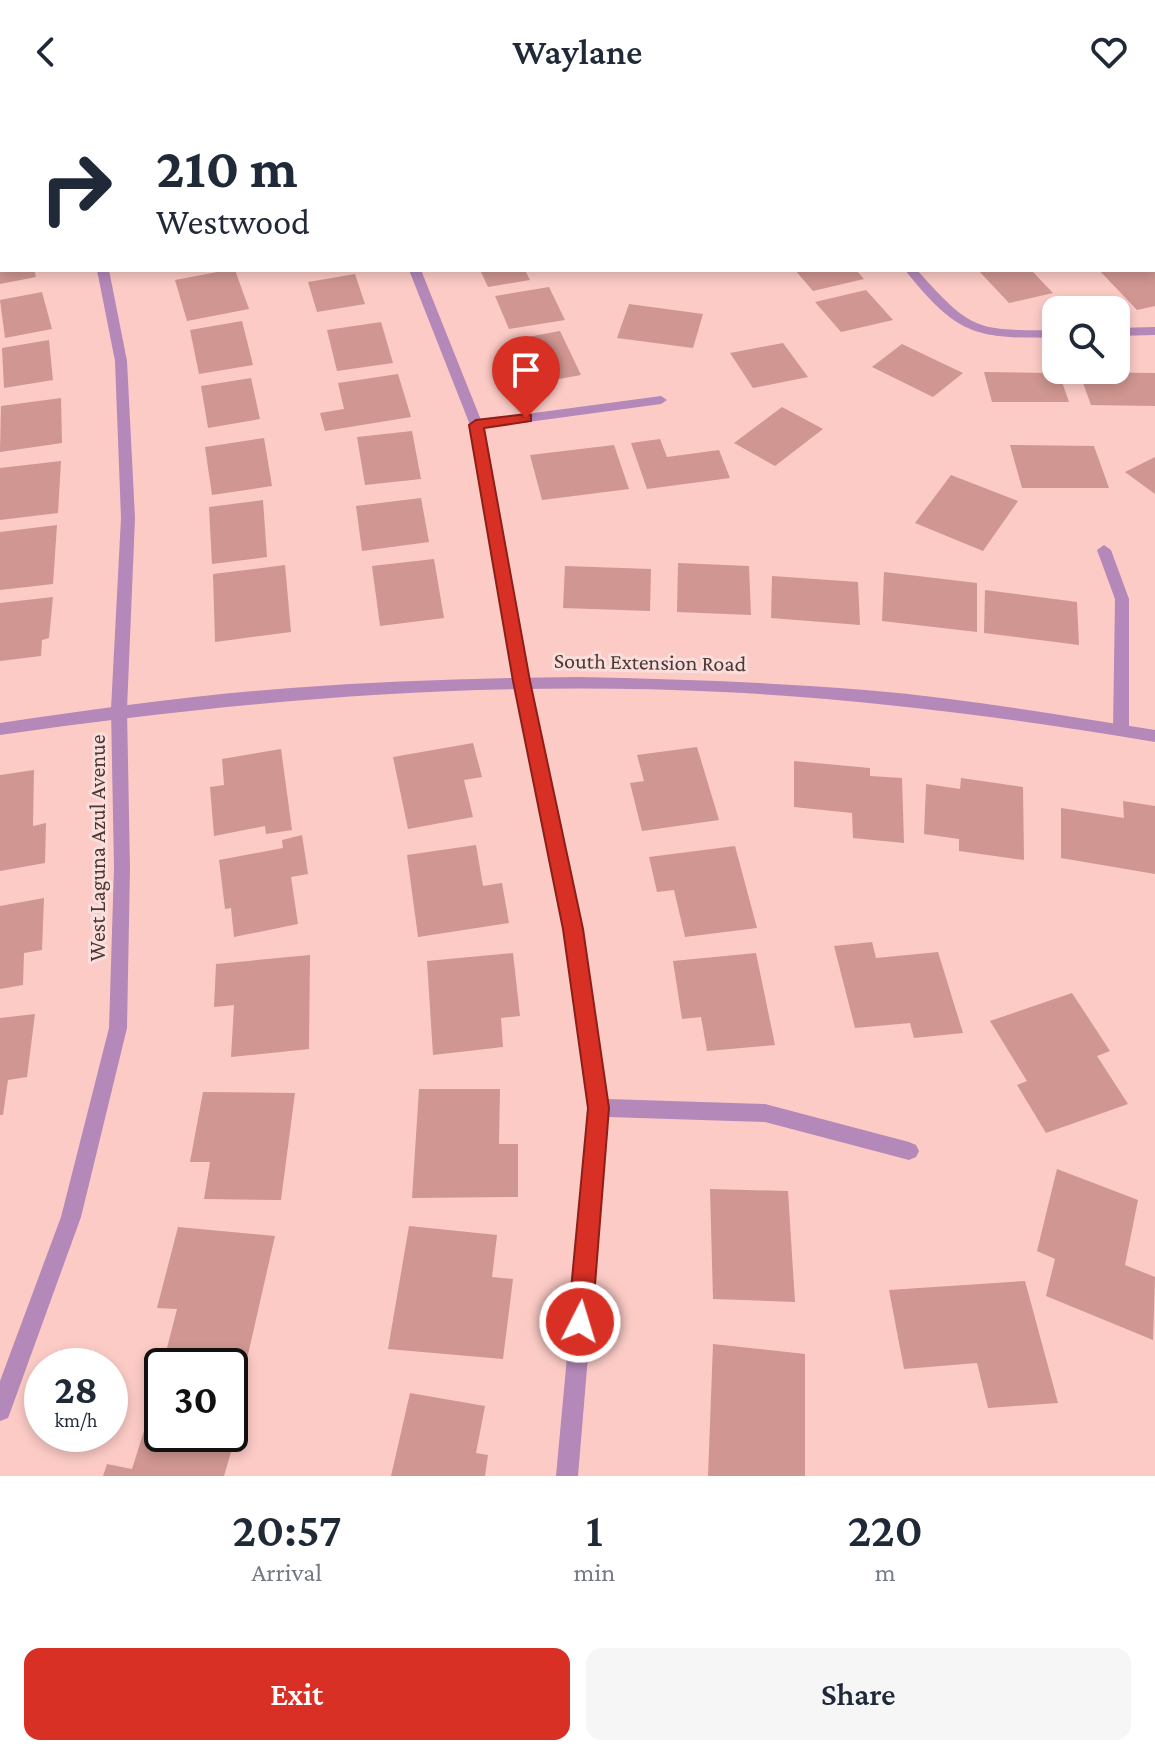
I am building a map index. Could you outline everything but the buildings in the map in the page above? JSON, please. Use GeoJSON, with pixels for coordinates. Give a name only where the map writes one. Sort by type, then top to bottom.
{"type":"FeatureCollection","features":[{"type":"Feature","properties":{"kind":"street","name":"West Laguna Azul Avenue"},"geometry":{"type":"LineString","coordinates":[[0,1410],[71,1217],[118,1028],[122,868],[119,709],[128,518],[121,361],[103,272]]}},
{"type":"Feature","properties":{"kind":"street"},"geometry":{"type":"LineString","coordinates":[[416,272],[476,425],[522,681],[573,929],[599,1108],[567,1476]]}},
{"type":"Feature","properties":{"kind":"street"},"geometry":{"type":"LineString","coordinates":[[913,272],[954,318],[971,330],[991,335],[1042,334]]}},
{"type":"Feature","properties":{"kind":"street"},"geometry":{"type":"LineString","coordinates":[[1130,332],[1155,331]]}},
{"type":"Feature","properties":{"kind":"street"},"geometry":{"type":"LineString","coordinates":[[476,425],[661,400]]}},
{"type":"Feature","properties":{"kind":"street"},"geometry":{"type":"LineString","coordinates":[[1104,550],[1122,599],[1121,730]]}},
{"type":"Feature","properties":{"kind":"street","name":"South Extension Road"},"geometry":{"type":"LineString","coordinates":[[0,729],[119,709],[333,690],[522,681],[728,684],[952,706],[1155,736]]}},
{"type":"Feature","properties":{"kind":"street"},"geometry":{"type":"LineString","coordinates":[[599,1108],[765,1113],[909,1151]]}},
{"type":"Feature","properties":{"kind":"route"},"geometry":{"type":"LineString","coordinates":[[526,418],[476,425],[522,681],[573,929],[599,1108],[580,1322]]}}]}
